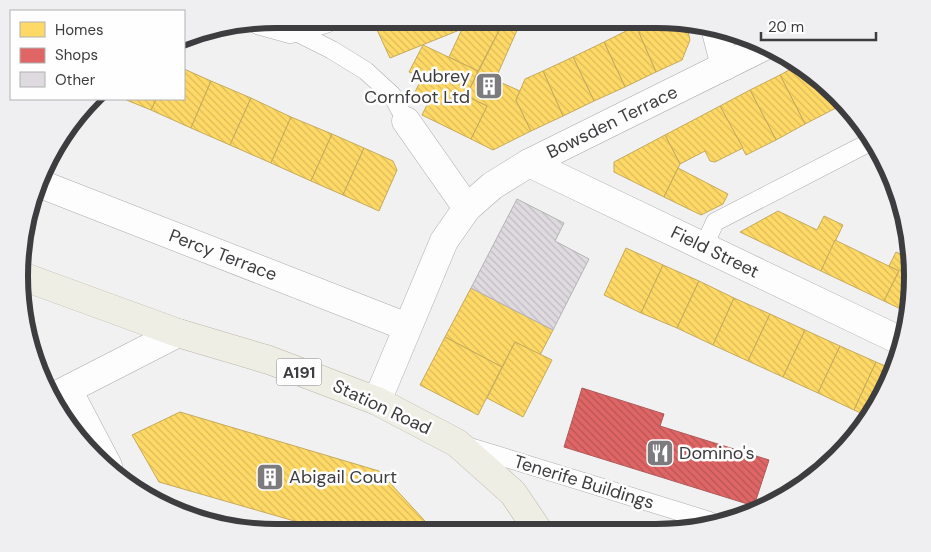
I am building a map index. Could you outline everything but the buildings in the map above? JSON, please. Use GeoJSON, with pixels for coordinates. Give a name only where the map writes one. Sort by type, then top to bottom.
{"type":"FeatureCollection","features":[{"type":"Feature","properties":{"kind":"main road","name":"Station Road"},"geometry":{"type":"LineString","coordinates":[[28,278],[178,333],[269,360],[377,401],[457,443],[513,492],[534,524]]}},
{"type":"Feature","properties":{"kind":"street"},"geometry":{"type":"LineString","coordinates":[[284,28],[290,30],[296,28]]}},
{"type":"Feature","properties":{"kind":"street"},"geometry":{"type":"LineString","coordinates":[[717,35],[725,66]]}},
{"type":"Feature","properties":{"kind":"street","name":"Bowsden Terrace"},"geometry":{"type":"LineString","coordinates":[[377,401],[444,241],[467,208],[492,186],[529,163],[758,50]]}},
{"type":"Feature","properties":{"kind":"street"},"geometry":{"type":"LineString","coordinates":[[406,121],[467,208]]}},
{"type":"Feature","properties":{"kind":"street","name":"Field Street"},"geometry":{"type":"LineString","coordinates":[[529,163],[895,338]]}},
{"type":"Feature","properties":{"kind":"street","name":"Percy Terrace"},"geometry":{"type":"LineString","coordinates":[[44,186],[407,327]]}},
{"type":"Feature","properties":{"kind":"street"},"geometry":{"type":"LineString","coordinates":[[96,447],[60,393],[178,333]]}},
{"type":"Feature","properties":{"kind":"lane"},"geometry":{"type":"LineString","coordinates":[[290,30],[332,50],[366,71],[392,96],[406,121]]}},
{"type":"Feature","properties":{"kind":"lane"},"geometry":{"type":"LineString","coordinates":[[704,246],[715,222],[866,144]]}},
{"type":"Feature","properties":{"kind":"lane","name":"Tenerife Buildings"},"geometry":{"type":"LineString","coordinates":[[457,443],[703,520]]}},
{"type":"Feature","properties":{"kind":"place","name":"Aubrey Cornfoot Ltd"},"geometry":{"type":"Point","coordinates":[489,86]}},
{"type":"Feature","properties":{"kind":"place","name":"Domino's"},"geometry":{"type":"Point","coordinates":[660,453]}},
{"type":"Feature","properties":{"kind":"place","name":"Abigail Court"},"geometry":{"type":"Point","coordinates":[270,477]}}]}
